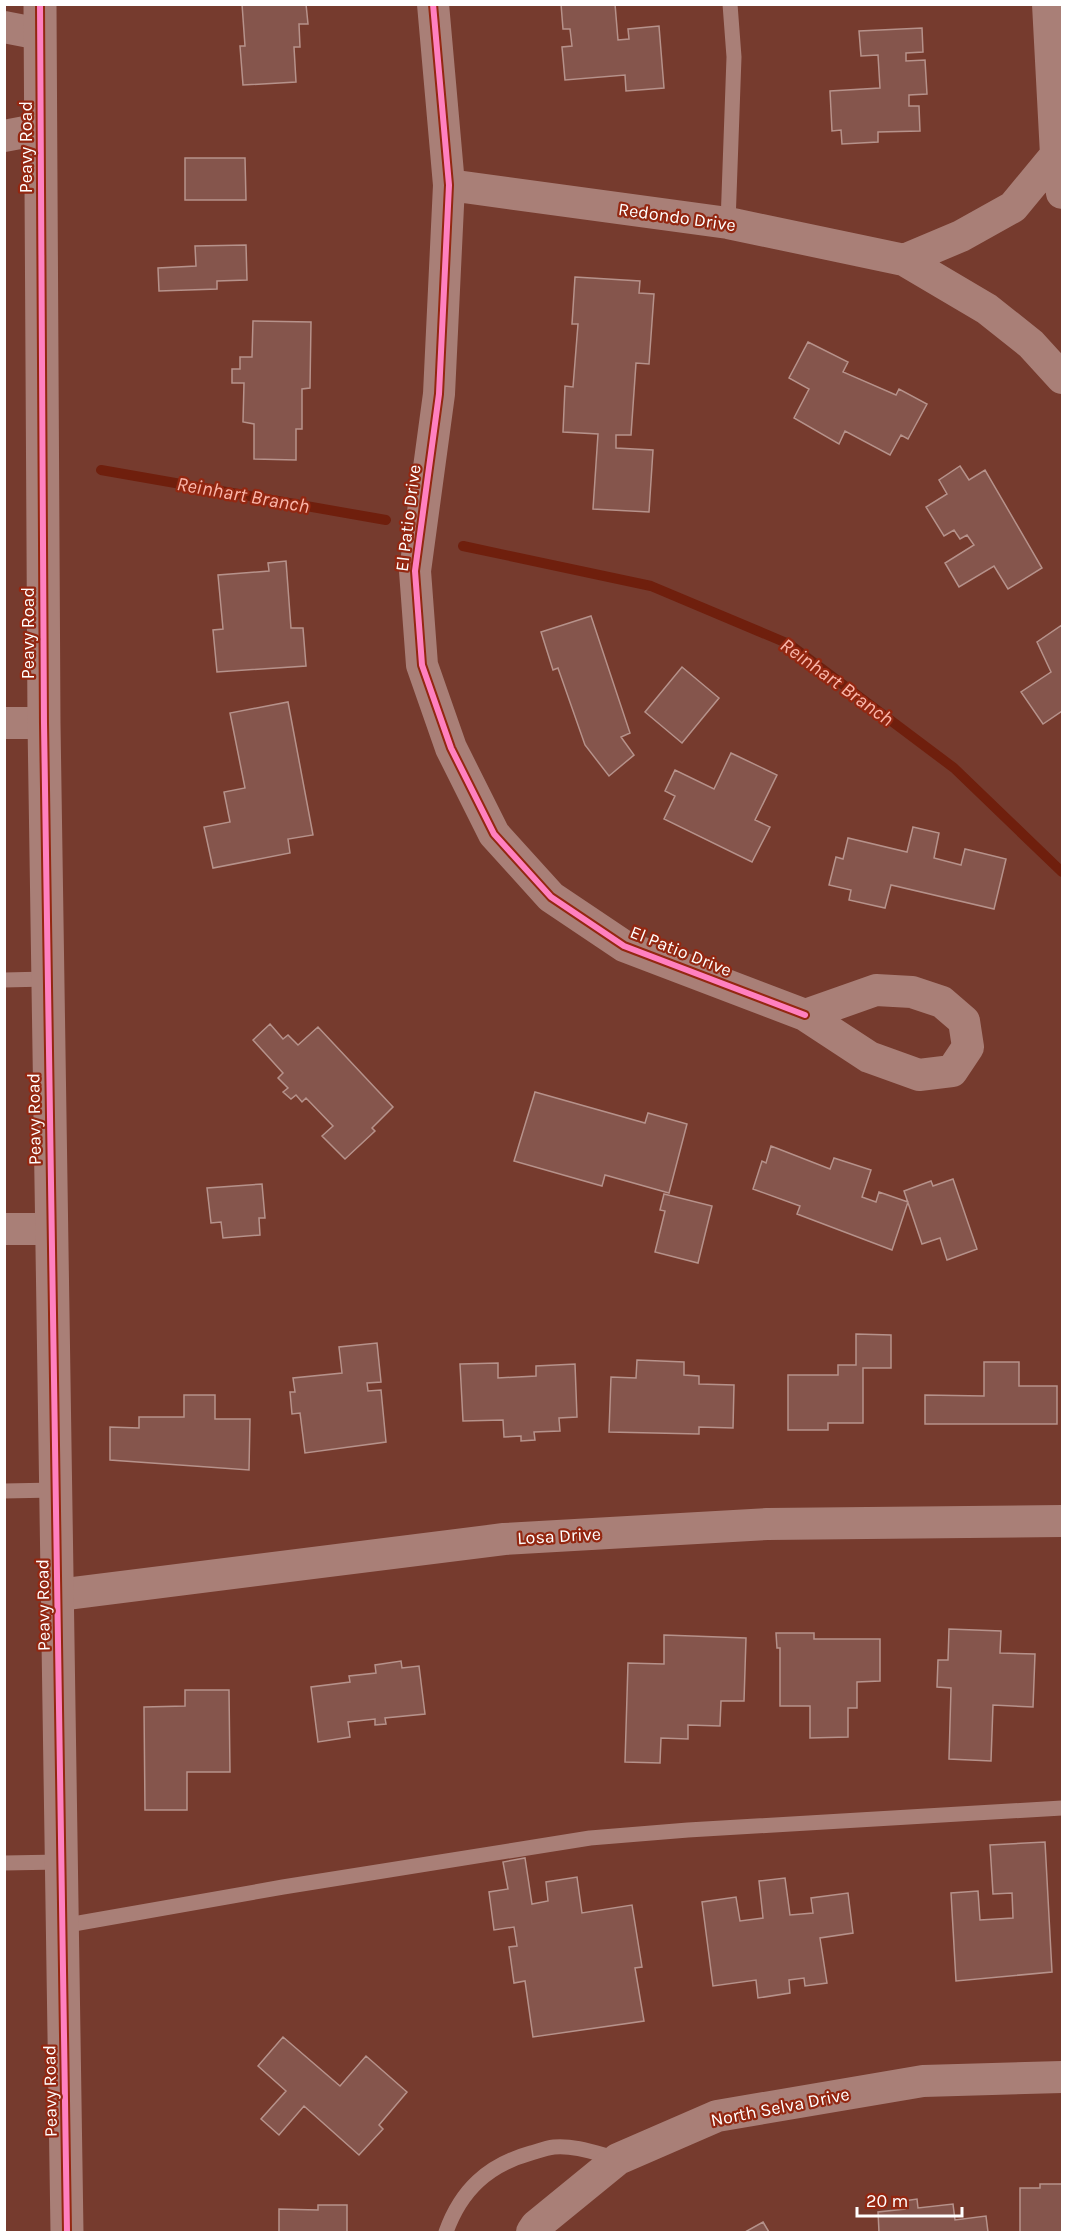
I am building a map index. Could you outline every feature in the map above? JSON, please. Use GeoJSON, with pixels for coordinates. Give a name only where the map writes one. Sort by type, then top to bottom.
{"type":"FeatureCollection","features":[{"type":"Feature","properties":{"kind":"street","name":"El Patio Drive"},"geometry":{"type":"LineString","coordinates":[[433,4],[449,185],[439,394],[415,571],[422,665],[451,748],[494,834],[551,897],[624,946],[805,1015]]}},
{"type":"Feature","properties":{"kind":"street"},"geometry":{"type":"LineString","coordinates":[[1048,4],[1056,155],[1062,193]]}},
{"type":"Feature","properties":{"kind":"street"},"geometry":{"type":"LineString","coordinates":[[4,27],[40,19]]}},
{"type":"Feature","properties":{"kind":"street","name":"Peavy Road"},"geometry":{"type":"LineString","coordinates":[[40,19],[47,979],[67,2232]]}},
{"type":"Feature","properties":{"kind":"street"},"geometry":{"type":"LineString","coordinates":[[4,136],[41,129]]}},
{"type":"Feature","properties":{"kind":"street"},"geometry":{"type":"LineString","coordinates":[[904,261],[961,237],[1013,207],[1056,155]]}},
{"type":"Feature","properties":{"kind":"street","name":"Redondo Drive"},"geometry":{"type":"LineString","coordinates":[[449,185],[728,224],[904,261],[987,309],[1031,344],[1062,378]]}},
{"type":"Feature","properties":{"kind":"street"},"geometry":{"type":"LineString","coordinates":[[4,723],[44,723]]}},
{"type":"Feature","properties":{"kind":"street"},"geometry":{"type":"LineString","coordinates":[[4,1229],[51,1229]]}},
{"type":"Feature","properties":{"kind":"street","name":"Losa Drive"},"geometry":{"type":"LineString","coordinates":[[58,1595],[504,1539],[767,1524],[1062,1521]]}},
{"type":"Feature","properties":{"kind":"street","name":"North Selva Drive"},"geometry":{"type":"LineString","coordinates":[[532,2232],[536,2226],[618,2159],[717,2116],[923,2081],[1062,2077]]}},
{"type":"Feature","properties":{"kind":"lane"},"geometry":{"type":"LineString","coordinates":[[728,224],[734,57],[730,4]]}},
{"type":"Feature","properties":{"kind":"lane"},"geometry":{"type":"LineString","coordinates":[[4,980],[47,979]]}},
{"type":"Feature","properties":{"kind":"lane"},"geometry":{"type":"LineString","coordinates":[[4,1491],[55,1490]]}},
{"type":"Feature","properties":{"kind":"lane"},"geometry":{"type":"LineString","coordinates":[[63,1926],[283,1887],[590,1838],[1062,1808]]}},
{"type":"Feature","properties":{"kind":"lane"},"geometry":{"type":"LineString","coordinates":[[4,1863],[60,1862]]}},
{"type":"Feature","properties":{"kind":"lane"},"geometry":{"type":"LineString","coordinates":[[446,2232],[451,2217],[463,2198],[484,2174],[514,2158],[553,2147],[571,2148],[618,2159]]}},
{"type":"Feature","properties":{"kind":"building"},"geometry":{"type":"Polygon","coordinates":[[[242,4],[306,4],[308,24],[299,24],[300,47],[294,47],[296,82],[243,85],[240,46],[245,46],[242,4]]]}},
{"type":"Feature","properties":{"kind":"building"},"geometry":{"type":"Polygon","coordinates":[[[561,4],[615,4],[618,40],[629,39],[628,29],[659,26],[664,88],[626,91],[625,75],[565,80],[562,47],[572,46],[570,29],[563,29],[561,4]]]}},
{"type":"Feature","properties":{"kind":"building"},"geometry":{"type":"Polygon","coordinates":[[[922,28],[923,52],[906,53],[906,61],[925,60],[927,94],[909,95],[909,106],[919,106],[920,131],[878,132],[878,142],[842,144],[841,130],[832,131],[830,91],[880,88],[878,55],[861,56],[859,31],[922,28]]]}},
{"type":"Feature","properties":{"kind":"building"},"geometry":{"type":"Polygon","coordinates":[[[185,158],[245,158],[246,200],[185,200],[185,158]]]}},
{"type":"Feature","properties":{"kind":"building"},"geometry":{"type":"Polygon","coordinates":[[[246,245],[247,280],[217,281],[217,289],[159,291],[158,268],[196,266],[195,246],[246,245]]]}},
{"type":"Feature","properties":{"kind":"building"},"geometry":{"type":"Polygon","coordinates":[[[575,277],[640,281],[639,293],[654,294],[649,364],[636,363],[631,435],[616,435],[616,448],[653,450],[649,512],[593,509],[598,434],[563,432],[565,386],[573,387],[578,324],[572,324],[575,277]]]}},
{"type":"Feature","properties":{"kind":"building"},"geometry":{"type":"Polygon","coordinates":[[[253,321],[311,322],[310,388],[302,389],[302,429],[296,429],[296,460],[254,459],[254,424],[243,422],[244,383],[232,383],[232,369],[240,369],[240,357],[252,357],[253,321]]]}},
{"type":"Feature","properties":{"kind":"building"},"geometry":{"type":"Polygon","coordinates":[[[808,342],[848,362],[843,372],[896,395],[899,389],[927,404],[908,439],[901,435],[890,455],[845,431],[839,444],[794,418],[809,389],[789,378],[808,342]]]}},
{"type":"Feature","properties":{"kind":"building"},"geometry":{"type":"Polygon","coordinates":[[[960,466],[969,480],[985,470],[1042,568],[1008,589],[994,566],[959,587],[945,563],[974,545],[967,535],[960,539],[954,530],[944,536],[926,507],[947,494],[939,480],[960,466]]]}},
{"type":"Feature","properties":{"kind":"building"},"geometry":{"type":"Polygon","coordinates":[[[286,561],[291,628],[303,628],[306,666],[217,672],[213,630],[223,629],[218,575],[269,571],[268,563],[286,561]]]}},
{"type":"Feature","properties":{"kind":"building"},"geometry":{"type":"Polygon","coordinates":[[[591,616],[630,733],[621,737],[634,755],[609,776],[585,745],[558,668],[553,670],[541,632],[591,616]]]}},
{"type":"Feature","properties":{"kind":"building"},"geometry":{"type":"Polygon","coordinates":[[[1062,625],[1062,711],[1043,724],[1021,692],[1051,672],[1037,642],[1062,625]]]}},
{"type":"Feature","properties":{"kind":"building"},"geometry":{"type":"Polygon","coordinates":[[[682,667],[719,698],[682,743],[645,712],[682,667]]]}},
{"type":"Feature","properties":{"kind":"building"},"geometry":{"type":"Polygon","coordinates":[[[288,702],[313,835],[288,839],[290,853],[213,868],[204,827],[230,822],[224,792],[245,788],[230,713],[288,702]]]}},
{"type":"Feature","properties":{"kind":"building"},"geometry":{"type":"Polygon","coordinates":[[[731,753],[777,775],[755,820],[770,827],[752,862],[664,819],[675,796],[665,791],[675,770],[714,789],[731,753]]]}},
{"type":"Feature","properties":{"kind":"building"},"geometry":{"type":"Polygon","coordinates":[[[913,827],[939,833],[934,858],[961,865],[965,849],[1006,859],[994,909],[891,885],[885,908],[849,900],[851,890],[829,885],[836,857],[843,859],[848,838],[907,852],[913,827]]]}},
{"type":"Feature","properties":{"kind":"building"},"geometry":{"type":"Polygon","coordinates":[[[270,1024],[283,1039],[288,1035],[298,1045],[318,1027],[393,1107],[372,1128],[375,1131],[345,1159],[322,1136],[333,1126],[306,1098],[302,1102],[296,1095],[291,1099],[283,1092],[288,1088],[278,1078],[283,1073],[253,1040],[270,1024]]]}},
{"type":"Feature","properties":{"kind":"building"},"geometry":{"type":"Polygon","coordinates":[[[535,1092],[645,1123],[648,1113],[687,1124],[669,1193],[605,1175],[602,1186],[514,1161],[535,1092]]]}},
{"type":"Feature","properties":{"kind":"building"},"geometry":{"type":"Polygon","coordinates":[[[771,1146],[830,1169],[834,1158],[871,1170],[862,1197],[876,1202],[879,1192],[908,1202],[892,1250],[797,1214],[800,1206],[753,1189],[762,1161],[766,1163],[771,1146]]]}},
{"type":"Feature","properties":{"kind":"building"},"geometry":{"type":"Polygon","coordinates":[[[953,1179],[977,1249],[947,1260],[940,1238],[922,1244],[904,1191],[931,1181],[933,1186],[953,1179]]]}},
{"type":"Feature","properties":{"kind":"building"},"geometry":{"type":"Polygon","coordinates":[[[262,1184],[265,1218],[259,1218],[260,1235],[223,1238],[221,1222],[211,1223],[207,1188],[262,1184]]]}},
{"type":"Feature","properties":{"kind":"building"},"geometry":{"type":"Polygon","coordinates":[[[664,1194],[712,1206],[698,1263],[655,1252],[665,1211],[660,1210],[664,1194]]]}},
{"type":"Feature","properties":{"kind":"building"},"geometry":{"type":"Polygon","coordinates":[[[856,1334],[891,1335],[891,1368],[863,1368],[863,1423],[828,1423],[828,1430],[788,1430],[788,1375],[838,1375],[838,1365],[856,1365],[856,1334]]]}},
{"type":"Feature","properties":{"kind":"building"},"geometry":{"type":"Polygon","coordinates":[[[377,1343],[381,1382],[367,1383],[368,1391],[381,1390],[386,1442],[305,1453],[300,1413],[292,1414],[290,1392],[295,1392],[293,1378],[342,1373],[339,1347],[377,1343]]]}},
{"type":"Feature","properties":{"kind":"building"},"geometry":{"type":"Polygon","coordinates":[[[637,1360],[684,1362],[684,1375],[699,1376],[699,1384],[734,1385],[733,1428],[699,1427],[699,1434],[609,1432],[611,1377],[636,1378],[637,1360]]]}},
{"type":"Feature","properties":{"kind":"building"},"geometry":{"type":"Polygon","coordinates":[[[984,1362],[1019,1362],[1019,1386],[1057,1386],[1057,1424],[925,1424],[925,1395],[984,1396],[984,1362]]]}},
{"type":"Feature","properties":{"kind":"building"},"geometry":{"type":"Polygon","coordinates":[[[498,1363],[498,1378],[536,1376],[536,1366],[575,1364],[577,1417],[559,1418],[560,1431],[534,1432],[535,1440],[521,1441],[521,1436],[504,1437],[503,1420],[463,1421],[460,1364],[498,1363]]]}},
{"type":"Feature","properties":{"kind":"building"},"geometry":{"type":"Polygon","coordinates":[[[184,1395],[215,1395],[215,1419],[250,1419],[249,1470],[110,1460],[110,1427],[139,1428],[139,1417],[184,1417],[184,1395]]]}},
{"type":"Feature","properties":{"kind":"building"},"geometry":{"type":"Polygon","coordinates":[[[949,1629],[1001,1631],[1000,1653],[1035,1654],[1033,1707],[993,1705],[991,1761],[949,1759],[951,1688],[937,1687],[938,1660],[948,1660],[949,1629]]]}},
{"type":"Feature","properties":{"kind":"building"},"geometry":{"type":"Polygon","coordinates":[[[776,1633],[814,1633],[814,1639],[880,1639],[880,1681],[857,1682],[857,1708],[848,1708],[848,1737],[810,1738],[810,1706],[780,1706],[780,1648],[777,1648],[776,1633]]]}},
{"type":"Feature","properties":{"kind":"building"},"geometry":{"type":"Polygon","coordinates":[[[664,1635],[746,1638],[744,1701],[721,1701],[720,1726],[688,1725],[688,1739],[661,1738],[660,1763],[625,1762],[628,1663],[664,1664],[664,1635]]]}},
{"type":"Feature","properties":{"kind":"building"},"geometry":{"type":"Polygon","coordinates":[[[401,1661],[402,1668],[419,1666],[425,1714],[385,1718],[386,1724],[375,1725],[375,1719],[348,1722],[350,1737],[318,1742],[311,1687],[350,1682],[349,1676],[376,1673],[375,1665],[401,1661]]]}},
{"type":"Feature","properties":{"kind":"building"},"geometry":{"type":"Polygon","coordinates":[[[185,1690],[229,1690],[230,1772],[187,1772],[187,1810],[145,1810],[144,1707],[185,1706],[185,1690]]]}},
{"type":"Feature","properties":{"kind":"building"},"geometry":{"type":"Polygon","coordinates":[[[1045,1842],[1052,1972],[956,1981],[951,1893],[978,1891],[980,1920],[1013,1918],[1012,1893],[993,1894],[990,1845],[1045,1842]]]}},
{"type":"Feature","properties":{"kind":"building"},"geometry":{"type":"Polygon","coordinates":[[[525,1858],[532,1904],[548,1901],[546,1882],[577,1877],[582,1913],[632,1905],[642,1967],[635,1968],[644,2021],[533,2037],[525,1981],[514,1983],[509,1947],[517,1946],[514,1927],[494,1930],[489,1892],[508,1889],[503,1862],[525,1858]]]}},
{"type":"Feature","properties":{"kind":"building"},"geometry":{"type":"Polygon","coordinates":[[[785,1878],[790,1915],[813,1913],[811,1898],[848,1893],[853,1933],[820,1938],[827,1983],[805,1986],[804,1978],[789,1980],[790,1993],[758,1998],[756,1980],[713,1986],[702,1902],[736,1897],[740,1921],[763,1918],[759,1881],[785,1878]]]}},
{"type":"Feature","properties":{"kind":"building"},"geometry":{"type":"Polygon","coordinates":[[[283,2037],[340,2086],[366,2056],[407,2092],[379,2125],[383,2129],[359,2155],[304,2106],[279,2135],[261,2119],[286,2091],[258,2066],[283,2037]]]}},
{"type":"Feature","properties":{"kind":"building"},"geometry":{"type":"Polygon","coordinates":[[[1040,2184],[1062,2184],[1062,2232],[1020,2232],[1020,2188],[1040,2188],[1040,2184]]]}},
{"type":"Feature","properties":{"kind":"building"},"geometry":{"type":"Polygon","coordinates":[[[917,2199],[918,2208],[953,2204],[955,2220],[986,2216],[988,2232],[879,2232],[878,2212],[905,2209],[904,2201],[917,2199]]]}},
{"type":"Feature","properties":{"kind":"building"},"geometry":{"type":"Polygon","coordinates":[[[318,2205],[347,2205],[347,2232],[279,2232],[279,2209],[318,2210],[318,2205]]]}},
{"type":"Feature","properties":{"kind":"building"},"geometry":{"type":"Polygon","coordinates":[[[763,2222],[769,2232],[745,2232],[763,2222]]]}},
{"type":"Feature","properties":{"kind":"waterway","name":"Reinhart Branch"},"geometry":{"type":"LineString","coordinates":[[101,470],[386,520]]}},
{"type":"Feature","properties":{"kind":"waterway","name":"Reinhart Branch"},"geometry":{"type":"LineString","coordinates":[[463,546],[651,586],[789,644],[954,768],[1062,872]]}},
{"type":"Feature","properties":{"kind":"cycle path"},"geometry":{"type":"LineString","coordinates":[[40,4],[44,723],[67,2232]]}},
{"type":"Feature","properties":{"kind":"cycle path"},"geometry":{"type":"LineString","coordinates":[[433,4],[449,185],[439,394],[415,571],[422,665],[451,748],[494,834],[551,897],[624,946],[805,1015]]}}]}
